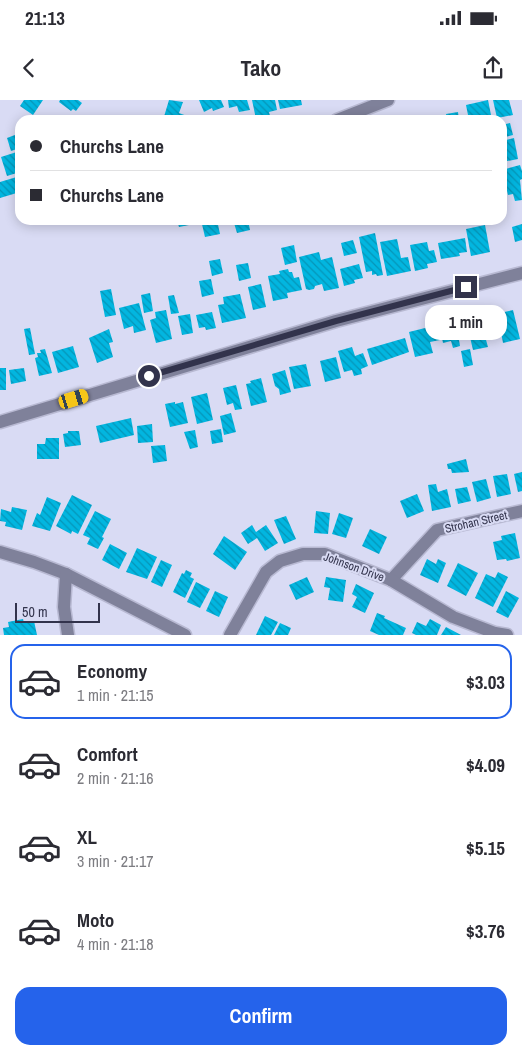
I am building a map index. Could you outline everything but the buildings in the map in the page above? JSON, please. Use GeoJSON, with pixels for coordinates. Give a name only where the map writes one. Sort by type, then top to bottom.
{"type":"FeatureCollection","features":[{"type":"Feature","properties":{"kind":"street"},"geometry":{"type":"LineString","coordinates":[[349,115],[388,100]]}},
{"type":"Feature","properties":{"kind":"street"},"geometry":{"type":"LineString","coordinates":[[0,422],[336,321],[522,273]]}},
{"type":"Feature","properties":{"kind":"street","name":"Strohan Street"},"geometry":{"type":"LineString","coordinates":[[391,580],[437,530],[522,511]]}},
{"type":"Feature","properties":{"kind":"street"},"geometry":{"type":"LineString","coordinates":[[0,552],[66,574],[185,635]]}},
{"type":"Feature","properties":{"kind":"street","name":"Johnson Drive"},"geometry":{"type":"LineString","coordinates":[[230,635],[266,572],[280,561],[303,554],[325,554],[391,580],[453,617],[495,633],[507,635]]}},
{"type":"Feature","properties":{"kind":"street"},"geometry":{"type":"LineString","coordinates":[[66,574],[64,606],[68,635]]}},
{"type":"Feature","properties":{"kind":"route"},"geometry":{"type":"LineString","coordinates":[[149,376],[336,321],[466,287]]}}]}
